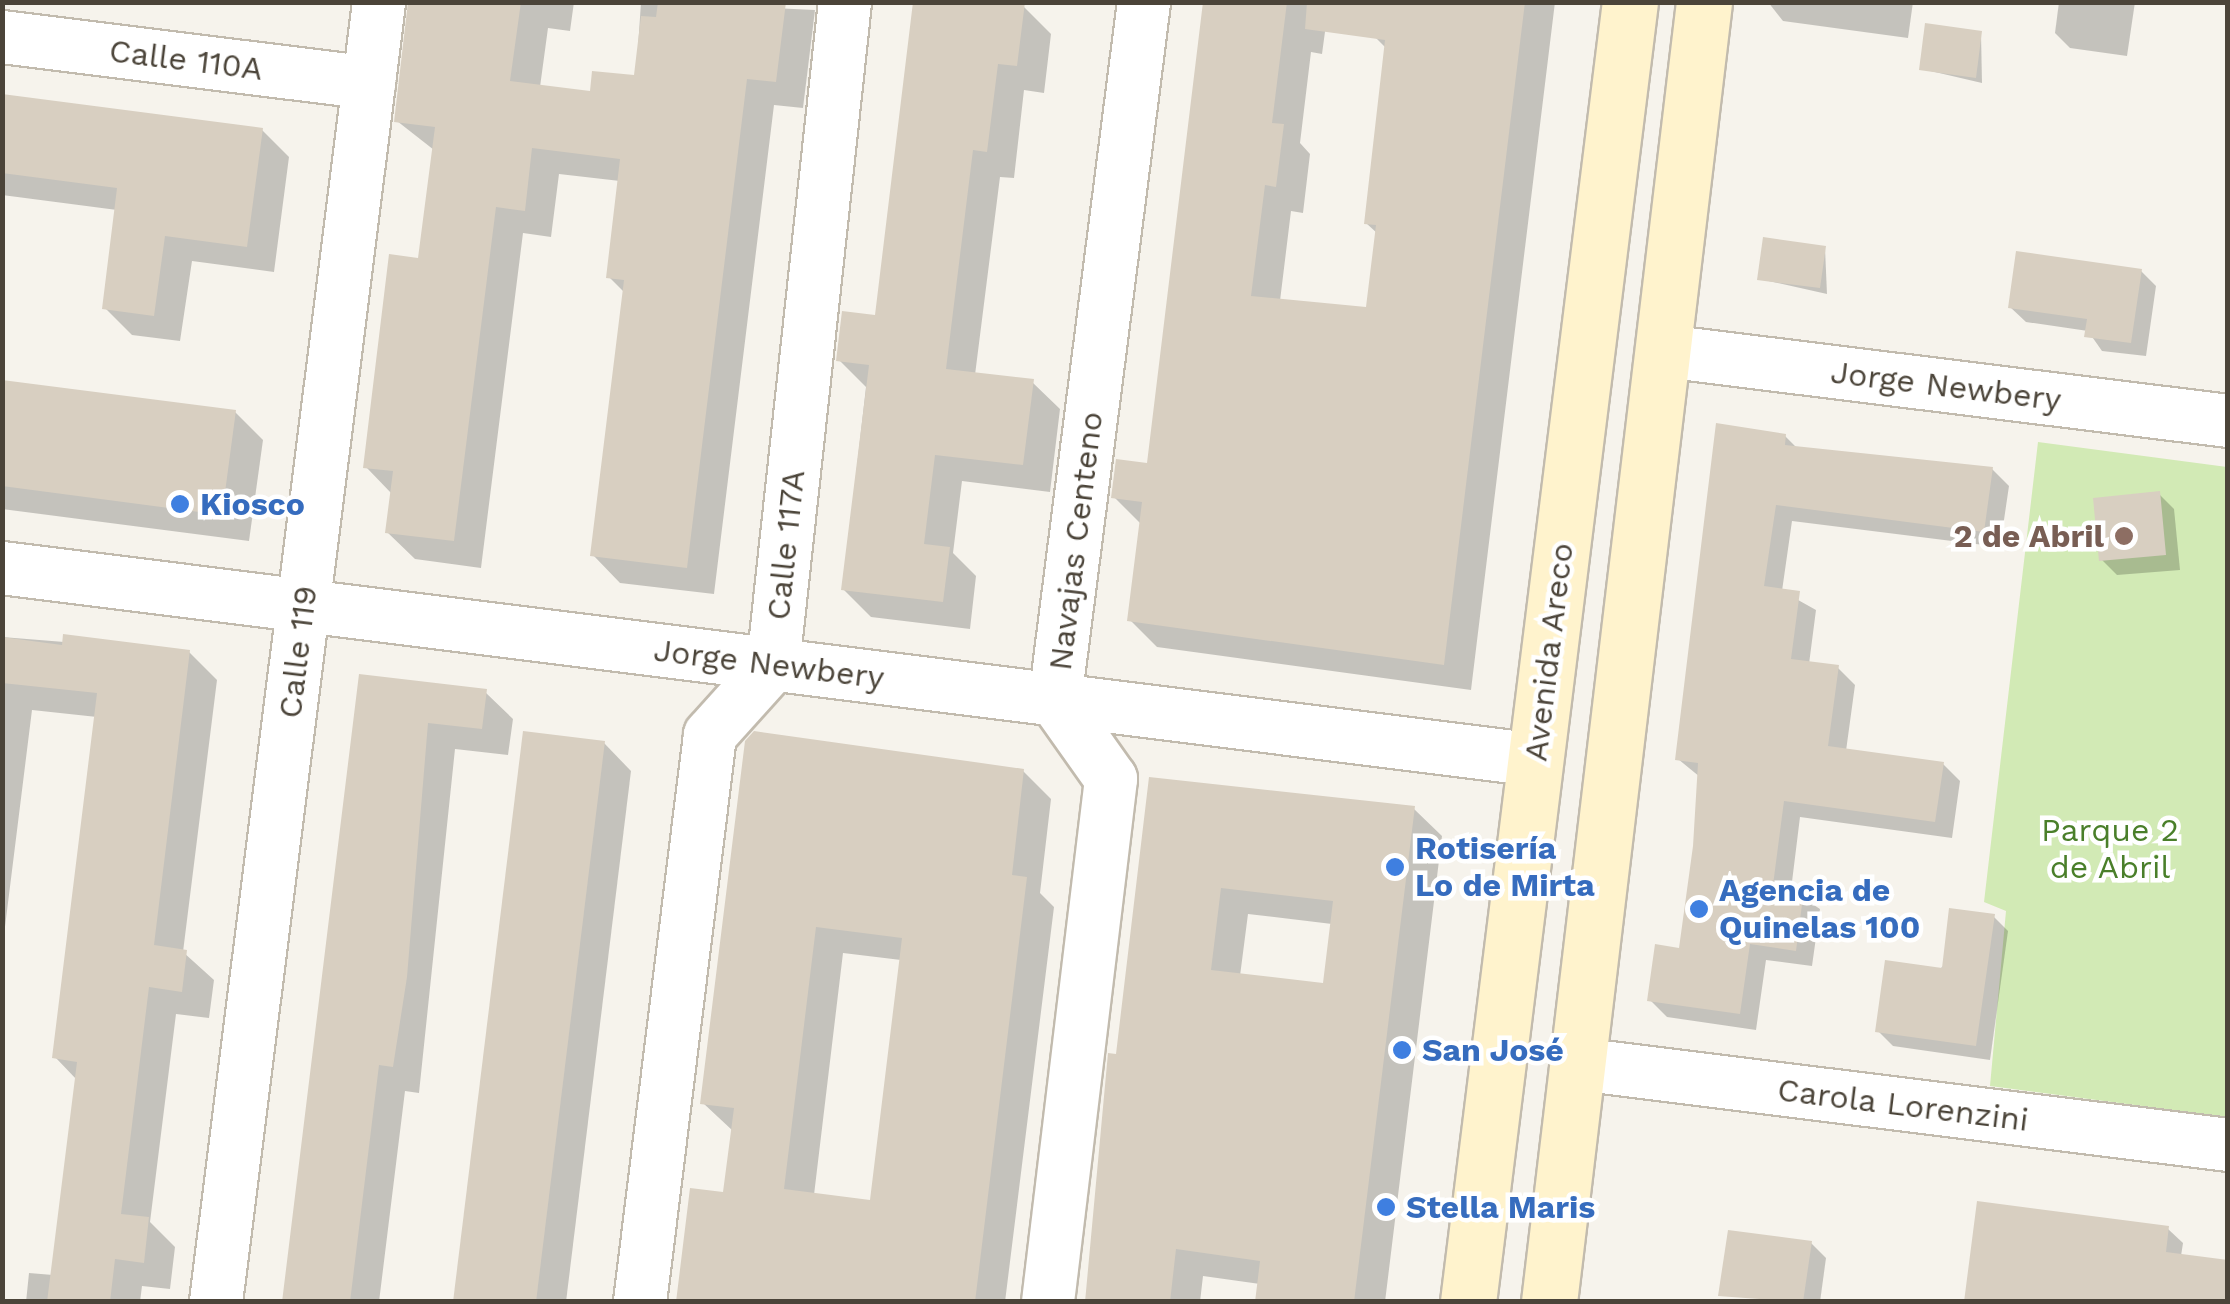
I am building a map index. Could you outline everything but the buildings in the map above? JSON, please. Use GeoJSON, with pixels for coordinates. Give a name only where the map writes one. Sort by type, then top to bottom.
{"type":"FeatureCollection","features":[{"type":"Feature","properties":{"kind":"main road","name":"Avenida Areco"},"geometry":{"type":"LineString","coordinates":[[1468,1302],[1630,2]]}},
{"type":"Feature","properties":{"kind":"main road"},"geometry":{"type":"LineString","coordinates":[[1549,1302],[1704,2]]}},
{"type":"Feature","properties":{"kind":"street","name":"Calle 119"},"geometry":{"type":"LineString","coordinates":[[216,1302],[379,2]]}},
{"type":"Feature","properties":{"kind":"street","name":"Calle 117A"},"geometry":{"type":"LineString","coordinates":[[640,1302],[710,734],[773,664],[845,2]]}},
{"type":"Feature","properties":{"kind":"street","name":"Navajas Centeno"},"geometry":{"type":"LineString","coordinates":[[1048,1302],[1111,779],[1056,700],[1144,2]]}},
{"type":"Feature","properties":{"kind":"street","name":"Calle 110A"},"geometry":{"type":"LineString","coordinates":[[2,37],[369,83]]}},
{"type":"Feature","properties":{"kind":"street","name":"Jorge Newbery"},"geometry":{"type":"LineString","coordinates":[[1664,350],[2228,421]]}},
{"type":"Feature","properties":{"kind":"street","name":"Jorge Newbery"},"geometry":{"type":"LineString","coordinates":[[2,568],[1536,760]]}},
{"type":"Feature","properties":{"kind":"street","name":"Carola Lorenzini"},"geometry":{"type":"LineString","coordinates":[[1578,1064],[2228,1145]]}},
{"type":"Feature","properties":{"kind":"green space","name":"Parque 2 de Abril"},"geometry":{"type":"Polygon","coordinates":[[[2038,442],[2227,467],[2226,1117],[1990,1086],[2006,911],[1984,902],[2038,442]]]}},
{"type":"Feature","properties":{"kind":"place","name":"Kiosco"},"geometry":{"type":"Point","coordinates":[180,504]}},
{"type":"Feature","properties":{"kind":"place","name":"2 de Abril"},"geometry":{"type":"Point","coordinates":[2124,536]}},
{"type":"Feature","properties":{"kind":"place","name":"Rotisería Lo de Mirta"},"geometry":{"type":"Point","coordinates":[1395,867]}},
{"type":"Feature","properties":{"kind":"place","name":"Agencia de Quinelas 100"},"geometry":{"type":"Point","coordinates":[1699,909]}},
{"type":"Feature","properties":{"kind":"place","name":"San José"},"geometry":{"type":"Point","coordinates":[1402,1050]}},
{"type":"Feature","properties":{"kind":"place","name":"Stella Maris"},"geometry":{"type":"Point","coordinates":[1386,1207]}}]}
